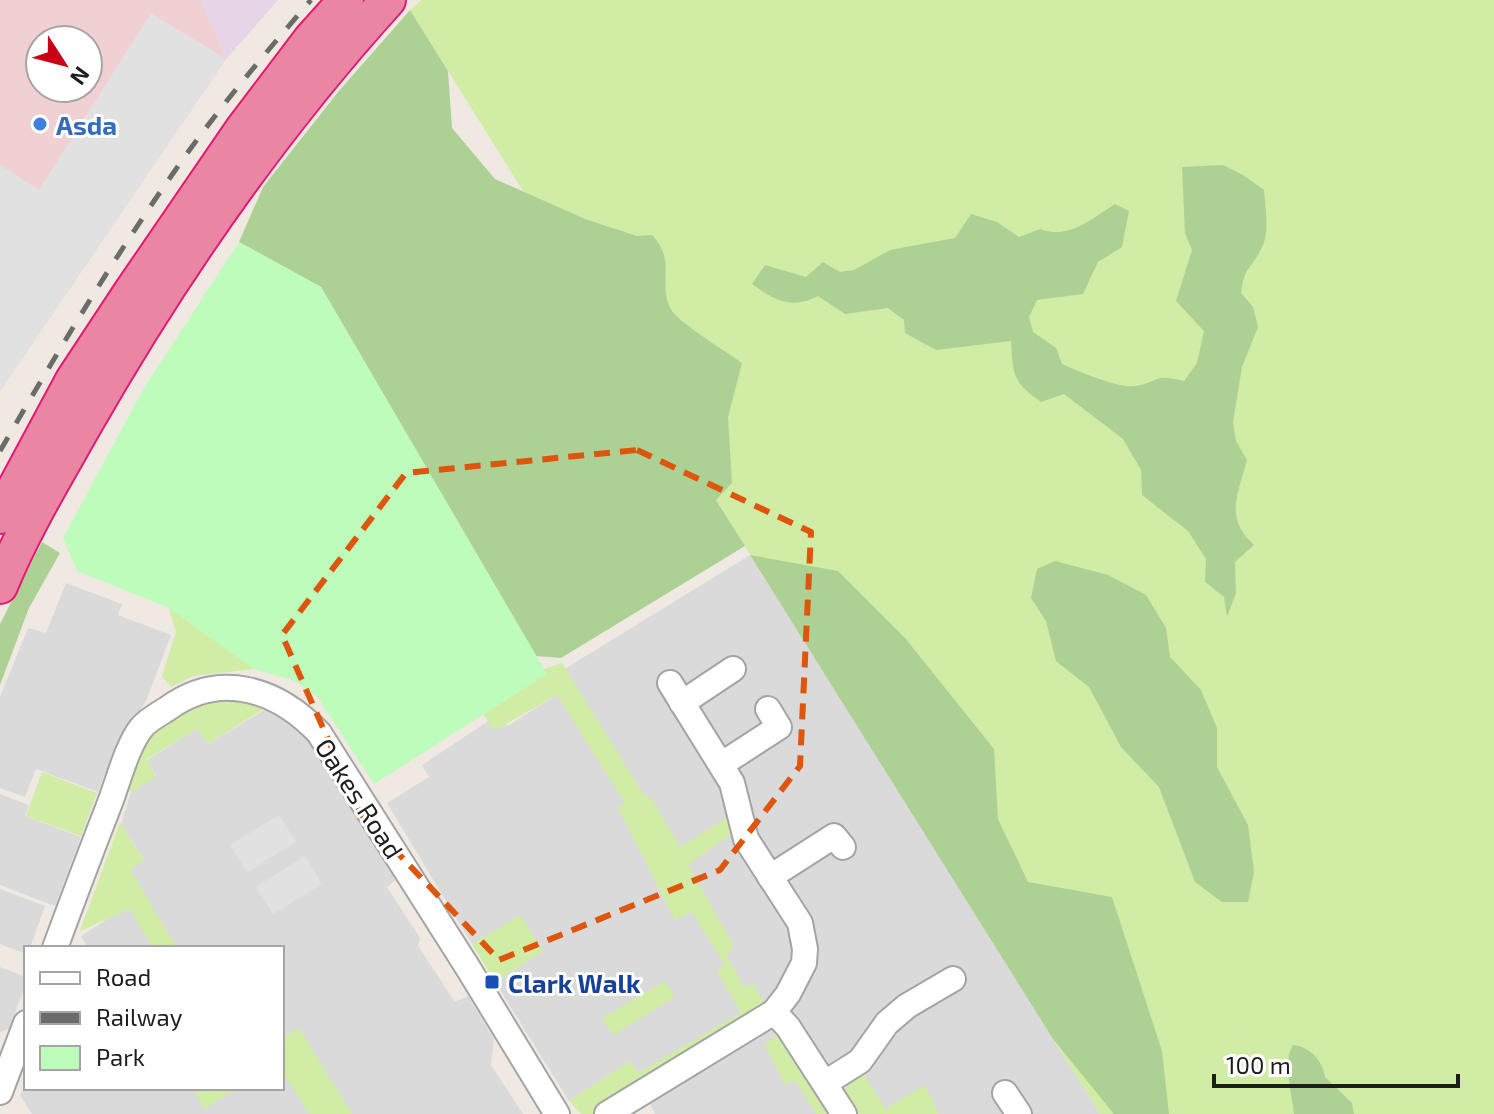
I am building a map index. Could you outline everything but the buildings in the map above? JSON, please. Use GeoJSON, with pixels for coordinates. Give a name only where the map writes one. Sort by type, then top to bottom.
{"type":"FeatureCollection","features":[{"type":"Feature","properties":{"kind":"highway"},"geometry":{"type":"LineString","coordinates":[[0,516],[73,380],[131,292],[242,130],[311,39],[346,0]]}},
{"type":"Feature","properties":{"kind":"highway"},"geometry":{"type":"LineString","coordinates":[[0,586],[63,463],[136,335],[232,191],[333,61],[388,0]]}},
{"type":"Feature","properties":{"kind":"street"},"geometry":{"type":"LineString","coordinates":[[607,1114],[774,1012],[804,963],[800,923],[746,839],[732,783],[676,693],[733,669]]}},
{"type":"Feature","properties":{"kind":"street","name":"Oakes Road"},"geometry":{"type":"LineString","coordinates":[[56,946],[126,759],[142,727],[183,699],[214,689],[245,687],[276,698],[303,716],[319,733],[468,968],[551,1112]]}},
{"type":"Feature","properties":{"kind":"street"},"geometry":{"type":"LineString","coordinates":[[722,764],[779,727],[768,709]]}},
{"type":"Feature","properties":{"kind":"street"},"geometry":{"type":"LineString","coordinates":[[770,877],[834,836],[843,847]]}},
{"type":"Feature","properties":{"kind":"street"},"geometry":{"type":"LineString","coordinates":[[825,1083],[860,1061],[887,1023],[907,1006],[953,979]]}},
{"type":"Feature","properties":{"kind":"street"},"geometry":{"type":"LineString","coordinates":[[774,1012],[788,1027],[844,1114]]}},
{"type":"Feature","properties":{"kind":"street"},"geometry":{"type":"LineString","coordinates":[[0,1092],[24,1028]]}},
{"type":"Feature","properties":{"kind":"street"},"geometry":{"type":"LineString","coordinates":[[1005,1093],[1019,1114]]}},
{"type":"Feature","properties":{"kind":"highlighted area"},"geometry":{"type":"Polygon","coordinates":[[[637,450],[811,532],[800,766],[720,870],[499,960],[361,814],[282,635],[406,473],[637,450]]]}},
{"type":"Feature","properties":{"kind":"shaded area"},"geometry":{"type":"Polygon","coordinates":[[[0,0],[201,0],[226,59],[0,391],[0,0]]]}},
{"type":"Feature","properties":{"kind":"shaded area"},"geometry":{"type":"Polygon","coordinates":[[[201,0],[278,0],[226,59],[201,0]]]}},
{"type":"Feature","properties":{"kind":"shaded area"},"geometry":{"type":"Polygon","coordinates":[[[151,13],[226,59],[0,391],[0,165],[39,190],[93,104],[104,104],[104,87],[151,13]]]}},
{"type":"Feature","properties":{"kind":"shaded area"},"geometry":{"type":"Polygon","coordinates":[[[750,555],[1100,1114],[655,1114],[630,1061],[569,1101],[495,982],[542,951],[520,916],[472,944],[387,803],[429,777],[422,765],[499,714],[507,726],[555,696],[563,670],[750,555]]]}},
{"type":"Feature","properties":{"kind":"shaded area"},"geometry":{"type":"Polygon","coordinates":[[[66,583],[122,604],[118,615],[171,635],[146,701],[114,749],[98,792],[36,769],[25,797],[0,788],[0,697],[28,628],[46,633],[66,583]]]}},
{"type":"Feature","properties":{"kind":"shaded area"},"geometry":{"type":"Polygon","coordinates":[[[266,709],[294,724],[312,745],[396,880],[387,887],[420,938],[418,946],[455,1002],[468,996],[494,1039],[491,1065],[523,1114],[32,1114],[20,1095],[24,1088],[284,1090],[284,946],[87,946],[81,936],[143,896],[129,870],[144,860],[121,824],[131,792],[156,776],[147,760],[198,728],[208,744],[266,709]]]}},
{"type":"Feature","properties":{"kind":"shaded area"},"geometry":{"type":"Polygon","coordinates":[[[0,794],[29,805],[25,816],[81,837],[55,906],[0,885],[0,794]]]}},
{"type":"Feature","properties":{"kind":"shaded area"},"geometry":{"type":"Polygon","coordinates":[[[279,815],[296,842],[247,872],[230,845],[279,815]]]}},
{"type":"Feature","properties":{"kind":"shaded area"},"geometry":{"type":"Polygon","coordinates":[[[305,856],[322,884],[273,914],[256,887],[305,856]]]}},
{"type":"Feature","properties":{"kind":"shaded area"},"geometry":{"type":"Polygon","coordinates":[[[0,889],[45,906],[31,946],[24,946],[24,953],[0,944],[0,889]]]}},
{"type":"Feature","properties":{"kind":"shaded area"},"geometry":{"type":"Polygon","coordinates":[[[0,967],[24,976],[24,988],[9,1029],[0,1032],[0,967]]]}},
{"type":"Feature","properties":{"kind":"green space"},"geometry":{"type":"Polygon","coordinates":[[[421,0],[1494,0],[1494,1114],[1100,1114],[410,10],[421,0]]]}},
{"type":"Feature","properties":{"kind":"green space"},"geometry":{"type":"Polygon","coordinates":[[[410,10],[448,71],[452,128],[495,179],[585,219],[637,236],[652,235],[664,255],[666,292],[672,311],[742,363],[728,417],[732,483],[716,500],[745,546],[561,658],[536,656],[321,287],[239,242],[263,187],[338,92],[410,10]]]}},
{"type":"Feature","properties":{"kind":"green space"},"geometry":{"type":"Polygon","coordinates":[[[1223,165],[1264,190],[1266,219],[1264,241],[1247,272],[1241,293],[1253,307],[1258,327],[1242,367],[1233,422],[1236,441],[1247,460],[1237,495],[1236,515],[1245,535],[1254,545],[1235,562],[1236,593],[1227,617],[1224,597],[1205,582],[1206,559],[1188,531],[1142,495],[1141,470],[1123,439],[1064,394],[1041,402],[1031,395],[1016,376],[1011,341],[936,350],[905,333],[904,320],[888,308],[845,314],[818,296],[791,303],[768,295],[752,284],[765,265],[806,277],[823,262],[840,272],[854,270],[890,250],[955,238],[971,214],[997,222],[1019,237],[1040,229],[1051,232],[1070,230],[1115,204],[1129,211],[1122,247],[1098,262],[1083,294],[1037,300],[1029,317],[1033,332],[1056,348],[1062,364],[1098,379],[1128,386],[1161,378],[1184,381],[1197,363],[1204,331],[1176,301],[1192,250],[1185,233],[1182,167],[1223,165]]]}},
{"type":"Feature","properties":{"kind":"green space"},"geometry":{"type":"Polygon","coordinates":[[[239,242],[321,287],[547,674],[374,784],[318,698],[295,681],[254,669],[169,608],[77,571],[63,538],[144,388],[239,242]]]}},
{"type":"Feature","properties":{"kind":"green space"},"geometry":{"type":"Polygon","coordinates":[[[42,542],[60,553],[29,608],[0,685],[0,624],[42,542]]]}},
{"type":"Feature","properties":{"kind":"green space"},"geometry":{"type":"Polygon","coordinates":[[[750,555],[838,571],[905,638],[994,749],[998,819],[1028,882],[1112,897],[1162,1051],[1169,1114],[1114,1114],[1053,1039],[750,555]]]}},
{"type":"Feature","properties":{"kind":"green space"},"geometry":{"type":"Polygon","coordinates":[[[1055,561],[1108,575],[1146,595],[1166,628],[1170,657],[1201,690],[1217,728],[1217,767],[1248,825],[1254,872],[1248,902],[1222,902],[1195,882],[1159,787],[1121,747],[1089,687],[1056,661],[1046,621],[1031,598],[1037,569],[1055,561]]]}},
{"type":"Feature","properties":{"kind":"green space"},"geometry":{"type":"Polygon","coordinates":[[[169,608],[254,669],[193,676],[171,687],[162,676],[176,632],[169,608]]]}},
{"type":"Feature","properties":{"kind":"green space"},"geometry":{"type":"Polygon","coordinates":[[[562,663],[644,795],[654,802],[680,847],[728,817],[734,832],[688,865],[733,944],[727,957],[744,987],[753,984],[768,1010],[599,1114],[581,1114],[569,1101],[630,1061],[638,1073],[741,1013],[717,971],[725,965],[692,912],[675,920],[618,808],[625,803],[557,695],[494,731],[480,709],[540,670],[562,663]]]}},
{"type":"Feature","properties":{"kind":"green space"},"geometry":{"type":"Polygon","coordinates":[[[236,697],[266,706],[208,744],[197,729],[147,759],[156,777],[131,792],[127,790],[142,751],[168,719],[193,705],[236,697]]]}},
{"type":"Feature","properties":{"kind":"green space"},"geometry":{"type":"Polygon","coordinates":[[[42,772],[97,793],[81,836],[26,816],[42,772]]]}},
{"type":"Feature","properties":{"kind":"green space"},"geometry":{"type":"Polygon","coordinates":[[[120,822],[144,861],[130,869],[176,946],[152,946],[130,909],[80,931],[120,822]]]}},
{"type":"Feature","properties":{"kind":"green space"},"geometry":{"type":"Polygon","coordinates":[[[520,915],[543,951],[495,982],[472,944],[520,915]]]}},
{"type":"Feature","properties":{"kind":"green space"},"geometry":{"type":"Polygon","coordinates":[[[665,981],[675,997],[613,1035],[602,1018],[665,981]]]}},
{"type":"Feature","properties":{"kind":"green space"},"geometry":{"type":"Polygon","coordinates":[[[299,1028],[352,1114],[309,1114],[284,1074],[284,1036],[299,1028]]]}},
{"type":"Feature","properties":{"kind":"green space"},"geometry":{"type":"Polygon","coordinates":[[[782,1032],[833,1114],[816,1114],[795,1080],[785,1085],[764,1044],[782,1032]]]}},
{"type":"Feature","properties":{"kind":"green space"},"geometry":{"type":"Polygon","coordinates":[[[1293,1045],[1314,1055],[1325,1077],[1352,1103],[1354,1114],[1294,1114],[1288,1069],[1293,1045]]]}},
{"type":"Feature","properties":{"kind":"green space"},"geometry":{"type":"Polygon","coordinates":[[[863,1072],[885,1109],[925,1085],[939,1114],[850,1114],[838,1095],[863,1072]]]}},
{"type":"Feature","properties":{"kind":"green space"},"geometry":{"type":"Polygon","coordinates":[[[200,1090],[235,1090],[205,1109],[195,1093],[200,1090]]]}},
{"type":"Feature","properties":{"kind":"railway"},"geometry":{"type":"LineString","coordinates":[[0,451],[84,310],[174,172],[223,106],[311,0]]}},
{"type":"Feature","properties":{"kind":"place","name":"Asda"},"geometry":{"type":"Point","coordinates":[40,124]}},
{"type":"Feature","properties":{"kind":"place","name":"Clark Walk"},"geometry":{"type":"Point","coordinates":[492,982]}}]}
